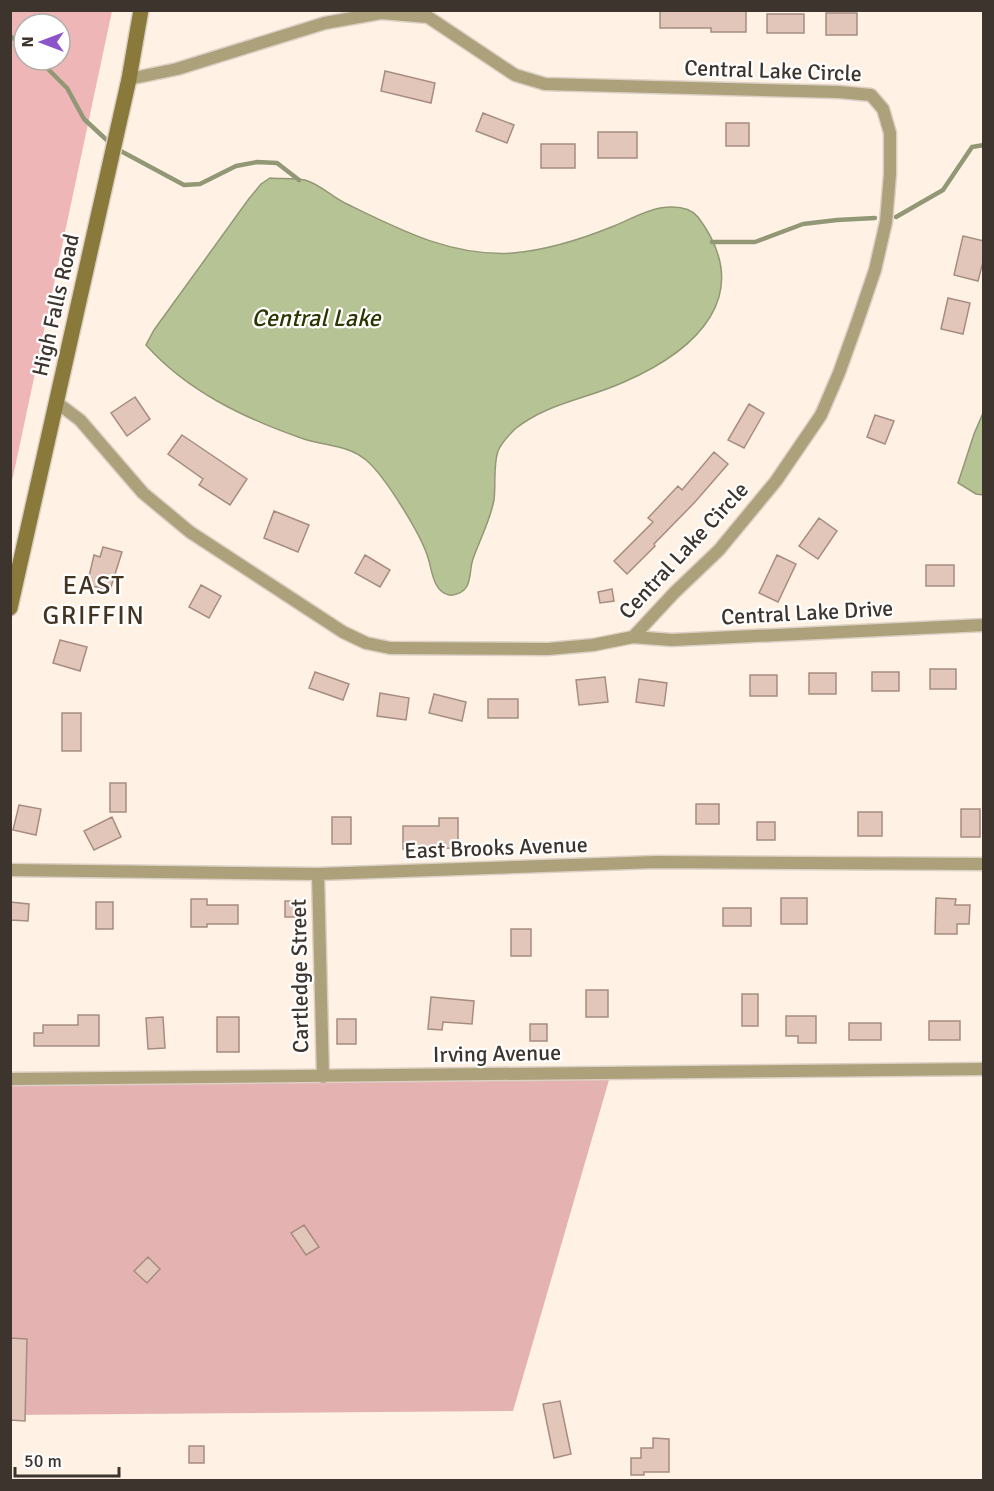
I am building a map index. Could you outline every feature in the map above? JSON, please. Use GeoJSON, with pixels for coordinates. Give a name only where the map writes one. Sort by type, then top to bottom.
{"type":"FeatureCollection","features":[{"type":"Feature","properties":{"kind":"street","name":"High Falls Road"},"geometry":{"type":"LineString","coordinates":[[10,608],[129,79],[141,10]]}},
{"type":"Feature","properties":{"kind":"street","name":"Central Lake Circle"},"geometry":{"type":"LineString","coordinates":[[56,402],[80,420],[143,493],[190,532],[343,632],[366,643],[390,648],[548,649],[593,645],[633,637],[719,550],[776,481],[821,415],[839,374],[875,270],[886,222],[890,174],[890,133],[883,109],[871,95],[839,92],[545,84],[515,75],[428,17],[381,13],[325,23],[177,69],[129,79]]}},
{"type":"Feature","properties":{"kind":"street","name":"Central Lake Drive"},"geometry":{"type":"LineString","coordinates":[[633,637],[672,640],[984,625]]}},
{"type":"Feature","properties":{"kind":"street","name":"East Brooks Avenue"},"geometry":{"type":"LineString","coordinates":[[10,870],[318,874],[656,862],[984,864]]}},
{"type":"Feature","properties":{"kind":"street","name":"Cartledge Street"},"geometry":{"type":"LineString","coordinates":[[318,874],[323,1077]]}},
{"type":"Feature","properties":{"kind":"street","name":"Irving Avenue"},"geometry":{"type":"LineString","coordinates":[[10,1079],[984,1069]]}},
{"type":"Feature","properties":{"kind":"shaded area"},"geometry":{"type":"Polygon","coordinates":[[[10,11],[112,11],[11,486],[10,11]]]}},
{"type":"Feature","properties":{"kind":"shaded area"},"geometry":{"type":"Polygon","coordinates":[[[611,1073],[513,1411],[11,1415],[10,1081],[611,1073]]]}},
{"type":"Feature","properties":{"kind":"water","name":"Central Lake"},"geometry":{"type":"Polygon","coordinates":[[[270,178],[305,180],[342,201],[427,240],[469,251],[491,253],[526,252],[552,247],[590,235],[654,209],[671,207],[686,209],[698,217],[715,246],[721,272],[719,296],[710,318],[694,337],[674,354],[624,382],[540,413],[515,429],[498,451],[494,500],[473,559],[468,583],[462,592],[449,595],[437,586],[425,550],[402,508],[383,479],[366,460],[343,448],[309,441],[238,412],[180,376],[146,345],[154,330],[248,200],[261,184],[270,178]]]}},
{"type":"Feature","properties":{"kind":"water"},"geometry":{"type":"Polygon","coordinates":[[[983,413],[983,495],[976,494],[958,483],[983,413]]]}},
{"type":"Feature","properties":{"kind":"building"},"geometry":{"type":"Polygon","coordinates":[[[660,10],[746,11],[746,32],[711,32],[711,28],[660,28],[660,10]]]}},
{"type":"Feature","properties":{"kind":"building"},"geometry":{"type":"Polygon","coordinates":[[[826,13],[857,13],[857,35],[826,35],[826,13]]]}},
{"type":"Feature","properties":{"kind":"building"},"geometry":{"type":"Polygon","coordinates":[[[767,14],[804,14],[804,33],[767,33],[767,14]]]}},
{"type":"Feature","properties":{"kind":"building"},"geometry":{"type":"Polygon","coordinates":[[[385,71],[435,83],[431,103],[381,91],[385,71]]]}},
{"type":"Feature","properties":{"kind":"building"},"geometry":{"type":"Polygon","coordinates":[[[483,113],[514,125],[507,143],[476,131],[483,113]]]}},
{"type":"Feature","properties":{"kind":"building"},"geometry":{"type":"Polygon","coordinates":[[[726,123],[749,123],[749,146],[726,146],[726,123]]]}},
{"type":"Feature","properties":{"kind":"building"},"geometry":{"type":"Polygon","coordinates":[[[598,132],[637,132],[637,158],[598,158],[598,132]]]}},
{"type":"Feature","properties":{"kind":"building"},"geometry":{"type":"Polygon","coordinates":[[[541,144],[575,144],[575,168],[541,168],[541,144]]]}},
{"type":"Feature","properties":{"kind":"building"},"geometry":{"type":"Polygon","coordinates":[[[963,236],[984,241],[984,258],[978,281],[954,275],[963,236]]]}},
{"type":"Feature","properties":{"kind":"building"},"geometry":{"type":"Polygon","coordinates":[[[948,298],[970,303],[963,334],[941,329],[948,298]]]}},
{"type":"Feature","properties":{"kind":"building"},"geometry":{"type":"Polygon","coordinates":[[[135,397],[150,419],[127,436],[111,413],[135,397]]]}},
{"type":"Feature","properties":{"kind":"building"},"geometry":{"type":"Polygon","coordinates":[[[749,404],[764,413],[744,448],[728,440],[749,404]]]}},
{"type":"Feature","properties":{"kind":"building"},"geometry":{"type":"Polygon","coordinates":[[[875,415],[894,421],[885,444],[867,437],[875,415]]]}},
{"type":"Feature","properties":{"kind":"building"},"geometry":{"type":"Polygon","coordinates":[[[182,435],[247,479],[230,505],[199,485],[203,479],[168,454],[182,435]]]}},
{"type":"Feature","properties":{"kind":"building"},"geometry":{"type":"Polygon","coordinates":[[[714,452],[728,464],[627,574],[614,561],[653,522],[648,518],[678,486],[682,490],[714,452]]]}},
{"type":"Feature","properties":{"kind":"building"},"geometry":{"type":"Polygon","coordinates":[[[274,511],[309,525],[298,552],[264,538],[274,511]]]}},
{"type":"Feature","properties":{"kind":"building"},"geometry":{"type":"Polygon","coordinates":[[[819,518],[837,531],[818,559],[799,546],[819,518]]]}},
{"type":"Feature","properties":{"kind":"building"},"geometry":{"type":"Polygon","coordinates":[[[103,547],[122,552],[110,590],[87,585],[94,555],[100,557],[103,547]]]}},
{"type":"Feature","properties":{"kind":"building"},"geometry":{"type":"Polygon","coordinates":[[[365,555],[390,570],[380,587],[355,573],[365,555]]]}},
{"type":"Feature","properties":{"kind":"building"},"geometry":{"type":"Polygon","coordinates":[[[777,555],[796,564],[778,602],[759,593],[777,555]]]}},
{"type":"Feature","properties":{"kind":"building"},"geometry":{"type":"Polygon","coordinates":[[[926,565],[954,565],[954,586],[926,586],[926,565]]]}},
{"type":"Feature","properties":{"kind":"building"},"geometry":{"type":"Polygon","coordinates":[[[201,585],[221,596],[209,618],[189,607],[201,585]]]}},
{"type":"Feature","properties":{"kind":"building"},"geometry":{"type":"Polygon","coordinates":[[[612,589],[614,601],[600,603],[598,592],[612,589]]]}},
{"type":"Feature","properties":{"kind":"building"},"geometry":{"type":"Polygon","coordinates":[[[60,640],[87,647],[80,671],[53,663],[60,640]]]}},
{"type":"Feature","properties":{"kind":"building"},"geometry":{"type":"Polygon","coordinates":[[[930,669],[956,669],[956,689],[930,689],[930,669]]]}},
{"type":"Feature","properties":{"kind":"building"},"geometry":{"type":"Polygon","coordinates":[[[315,672],[349,684],[343,700],[309,688],[315,672]]]}},
{"type":"Feature","properties":{"kind":"building"},"geometry":{"type":"Polygon","coordinates":[[[872,672],[899,672],[899,691],[872,691],[872,672]]]}},
{"type":"Feature","properties":{"kind":"building"},"geometry":{"type":"Polygon","coordinates":[[[809,673],[836,673],[836,694],[809,694],[809,673]]]}},
{"type":"Feature","properties":{"kind":"building"},"geometry":{"type":"Polygon","coordinates":[[[750,675],[777,675],[777,696],[750,696],[750,675]]]}},
{"type":"Feature","properties":{"kind":"building"},"geometry":{"type":"Polygon","coordinates":[[[605,677],[608,702],[579,705],[576,680],[605,677]]]}},
{"type":"Feature","properties":{"kind":"building"},"geometry":{"type":"Polygon","coordinates":[[[639,679],[667,683],[664,706],[636,702],[639,679]]]}},
{"type":"Feature","properties":{"kind":"building"},"geometry":{"type":"Polygon","coordinates":[[[380,693],[409,698],[406,720],[377,716],[380,693]]]}},
{"type":"Feature","properties":{"kind":"building"},"geometry":{"type":"Polygon","coordinates":[[[434,694],[466,702],[462,721],[429,713],[434,694]]]}},
{"type":"Feature","properties":{"kind":"building"},"geometry":{"type":"Polygon","coordinates":[[[488,699],[518,699],[518,718],[488,718],[488,699]]]}},
{"type":"Feature","properties":{"kind":"building"},"geometry":{"type":"Polygon","coordinates":[[[62,713],[81,713],[81,751],[62,751],[62,713]]]}},
{"type":"Feature","properties":{"kind":"building"},"geometry":{"type":"Polygon","coordinates":[[[110,783],[126,783],[126,812],[110,812],[110,783]]]}},
{"type":"Feature","properties":{"kind":"building"},"geometry":{"type":"Polygon","coordinates":[[[696,804],[719,804],[719,824],[696,824],[696,804]]]}},
{"type":"Feature","properties":{"kind":"building"},"geometry":{"type":"Polygon","coordinates":[[[19,805],[41,809],[36,835],[13,830],[19,805]]]}},
{"type":"Feature","properties":{"kind":"building"},"geometry":{"type":"Polygon","coordinates":[[[961,809],[980,809],[980,837],[961,837],[961,809]]]}},
{"type":"Feature","properties":{"kind":"building"},"geometry":{"type":"Polygon","coordinates":[[[858,812],[882,812],[882,836],[858,836],[858,812]]]}},
{"type":"Feature","properties":{"kind":"building"},"geometry":{"type":"Polygon","coordinates":[[[112,817],[121,837],[94,850],[84,831],[112,817]]]}},
{"type":"Feature","properties":{"kind":"building"},"geometry":{"type":"Polygon","coordinates":[[[332,817],[351,817],[351,844],[332,844],[332,817]]]}},
{"type":"Feature","properties":{"kind":"building"},"geometry":{"type":"Polygon","coordinates":[[[439,818],[458,818],[458,848],[403,849],[403,826],[439,826],[439,818]]]}},
{"type":"Feature","properties":{"kind":"building"},"geometry":{"type":"Polygon","coordinates":[[[757,822],[775,822],[775,840],[757,840],[757,822]]]}},
{"type":"Feature","properties":{"kind":"building"},"geometry":{"type":"Polygon","coordinates":[[[781,898],[807,898],[807,924],[781,924],[781,898]]]}},
{"type":"Feature","properties":{"kind":"building"},"geometry":{"type":"Polygon","coordinates":[[[936,898],[956,899],[955,905],[970,905],[969,924],[957,924],[957,934],[935,934],[936,898]]]}},
{"type":"Feature","properties":{"kind":"building"},"geometry":{"type":"Polygon","coordinates":[[[191,899],[207,899],[207,905],[238,905],[238,924],[207,924],[207,927],[191,927],[191,899]]]}},
{"type":"Feature","properties":{"kind":"building"},"geometry":{"type":"Polygon","coordinates":[[[285,901],[300,901],[300,917],[285,917],[285,901]]]}},
{"type":"Feature","properties":{"kind":"building"},"geometry":{"type":"Polygon","coordinates":[[[10,902],[29,904],[28,921],[10,920],[10,902]]]}},
{"type":"Feature","properties":{"kind":"building"},"geometry":{"type":"Polygon","coordinates":[[[96,902],[113,902],[113,929],[96,929],[96,902]]]}},
{"type":"Feature","properties":{"kind":"building"},"geometry":{"type":"Polygon","coordinates":[[[723,908],[751,908],[751,926],[723,926],[723,908]]]}},
{"type":"Feature","properties":{"kind":"building"},"geometry":{"type":"Polygon","coordinates":[[[511,929],[531,929],[531,956],[511,956],[511,929]]]}},
{"type":"Feature","properties":{"kind":"building"},"geometry":{"type":"Polygon","coordinates":[[[586,990],[608,990],[608,1017],[586,1017],[586,990]]]}},
{"type":"Feature","properties":{"kind":"building"},"geometry":{"type":"Polygon","coordinates":[[[742,994],[758,994],[758,1026],[742,1026],[742,994]]]}},
{"type":"Feature","properties":{"kind":"building"},"geometry":{"type":"Polygon","coordinates":[[[431,997],[474,1001],[472,1024],[443,1022],[442,1030],[428,1029],[431,997]]]}},
{"type":"Feature","properties":{"kind":"building"},"geometry":{"type":"Polygon","coordinates":[[[78,1015],[99,1015],[99,1046],[34,1046],[34,1033],[43,1033],[43,1025],[78,1025],[78,1015]]]}},
{"type":"Feature","properties":{"kind":"building"},"geometry":{"type":"Polygon","coordinates":[[[786,1016],[816,1016],[816,1043],[798,1043],[798,1036],[786,1036],[786,1016]]]}},
{"type":"Feature","properties":{"kind":"building"},"geometry":{"type":"Polygon","coordinates":[[[163,1017],[165,1048],[148,1049],[146,1018],[163,1017]]]}},
{"type":"Feature","properties":{"kind":"building"},"geometry":{"type":"Polygon","coordinates":[[[217,1017],[239,1017],[239,1052],[217,1052],[217,1017]]]}},
{"type":"Feature","properties":{"kind":"building"},"geometry":{"type":"Polygon","coordinates":[[[337,1019],[356,1019],[356,1044],[337,1044],[337,1019]]]}},
{"type":"Feature","properties":{"kind":"building"},"geometry":{"type":"Polygon","coordinates":[[[929,1021],[960,1021],[960,1040],[929,1040],[929,1021]]]}},
{"type":"Feature","properties":{"kind":"building"},"geometry":{"type":"Polygon","coordinates":[[[849,1023],[881,1023],[881,1040],[849,1040],[849,1023]]]}},
{"type":"Feature","properties":{"kind":"building"},"geometry":{"type":"Polygon","coordinates":[[[530,1024],[547,1024],[547,1041],[530,1041],[530,1024]]]}},
{"type":"Feature","properties":{"kind":"building"},"geometry":{"type":"Polygon","coordinates":[[[304,1225],[319,1247],[306,1255],[291,1233],[304,1225]]]}},
{"type":"Feature","properties":{"kind":"building"},"geometry":{"type":"Polygon","coordinates":[[[148,1257],[160,1269],[147,1283],[134,1271],[148,1257]]]}},
{"type":"Feature","properties":{"kind":"building"},"geometry":{"type":"Polygon","coordinates":[[[10,1338],[27,1339],[25,1421],[10,1420],[10,1338]]]}},
{"type":"Feature","properties":{"kind":"building"},"geometry":{"type":"Polygon","coordinates":[[[560,1401],[571,1454],[554,1458],[543,1404],[560,1401]]]}},
{"type":"Feature","properties":{"kind":"building"},"geometry":{"type":"Polygon","coordinates":[[[653,1438],[669,1439],[669,1472],[644,1472],[644,1475],[631,1475],[631,1458],[641,1458],[641,1448],[653,1448],[653,1438]]]}},
{"type":"Feature","properties":{"kind":"building"},"geometry":{"type":"Polygon","coordinates":[[[189,1446],[204,1446],[204,1463],[189,1463],[189,1446]]]}},
{"type":"Feature","properties":{"kind":"waterway"},"geometry":{"type":"LineString","coordinates":[[51,72],[67,88],[84,119],[111,144]]}},
{"type":"Feature","properties":{"kind":"waterway"},"geometry":{"type":"LineString","coordinates":[[896,217],[943,190],[972,147],[984,145]]}},
{"type":"Feature","properties":{"kind":"waterway"},"geometry":{"type":"LineString","coordinates":[[117,149],[184,185],[200,184],[236,166],[257,162],[277,163],[299,180]]}},
{"type":"Feature","properties":{"kind":"waterway"},"geometry":{"type":"LineString","coordinates":[[712,242],[755,242],[803,224],[875,218]]}},
{"type":"Feature","properties":{"kind":"district","name":"EAST GRIFFIN"},"geometry":{"type":"Point","coordinates":[94,600]}}]}
